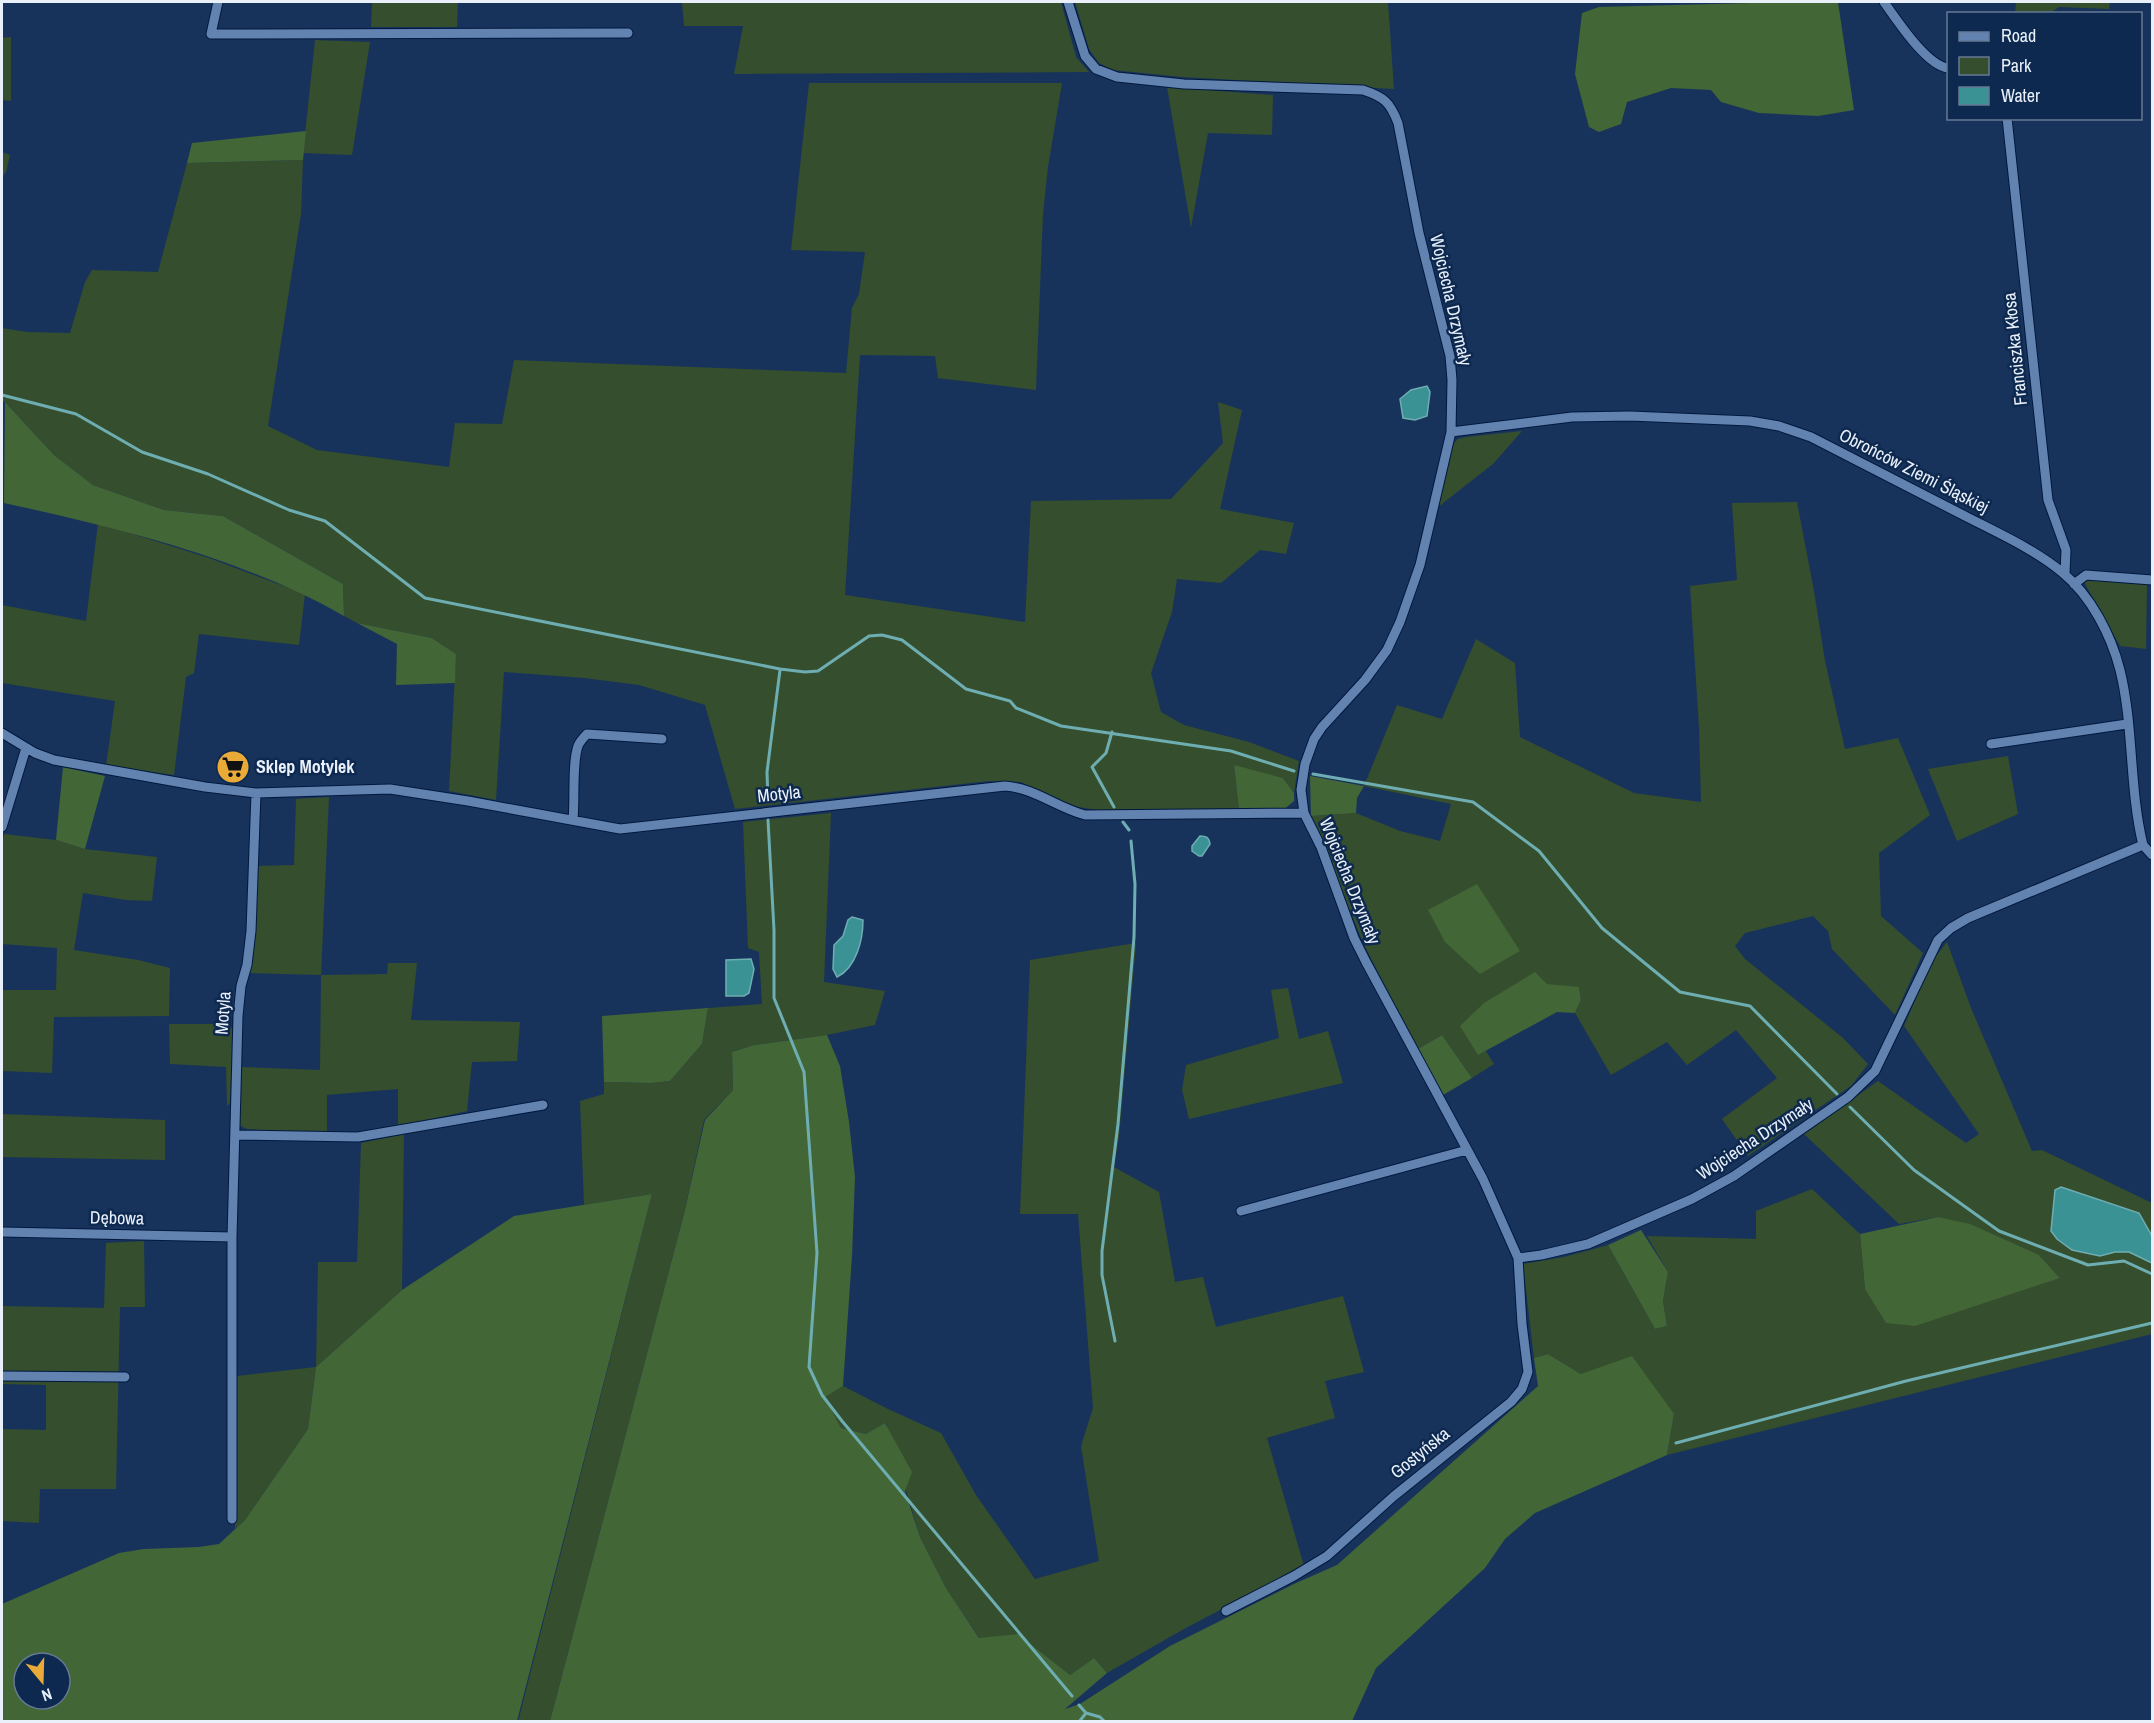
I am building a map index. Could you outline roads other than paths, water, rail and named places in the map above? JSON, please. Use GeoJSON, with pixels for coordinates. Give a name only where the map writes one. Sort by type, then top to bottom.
{"type":"FeatureCollection","features":[{"type":"Feature","properties":{"kind":"street"},"geometry":{"type":"LineString","coordinates":[[218,2],[212,34],[628,33]]}},
{"type":"Feature","properties":{"kind":"street","name":"Wojciecha Drzymały"},"geometry":{"type":"LineString","coordinates":[[1068,2],[1085,56],[1096,69],[1117,77],[1184,84],[1363,90],[1387,101],[1398,123],[1421,243],[1450,356],[1452,380],[1450,432],[1420,565],[1400,622],[1387,650],[1365,680],[1335,711],[1314,739],[1305,764],[1301,790],[1304,813],[1321,847],[1354,938],[1499,1212],[1518,1258],[1588,1244],[1656,1216],[1734,1176],[1848,1097],[1875,1071],[1938,940],[1951,928],[1968,918],[2143,845]]}},
{"type":"Feature","properties":{"kind":"street"},"geometry":{"type":"LineString","coordinates":[[1884,2],[1920,49],[1947,68]]}},
{"type":"Feature","properties":{"kind":"street","name":"Franciszka Kłosa"},"geometry":{"type":"LineString","coordinates":[[2007,120],[2048,500],[2066,550],[2065,574]]}},
{"type":"Feature","properties":{"kind":"street","name":"Obrońców Ziemi Śląskiej"},"geometry":{"type":"LineString","coordinates":[[1450,432],[1572,417],[1630,416],[1750,421],[1779,426],[1811,437],[2027,548],[2065,574],[2093,606],[2109,636],[2120,669],[2127,710],[2137,816],[2143,845]]}},
{"type":"Feature","properties":{"kind":"street"},"geometry":{"type":"LineString","coordinates":[[2074,584],[2086,575],[2152,580]]}},
{"type":"Feature","properties":{"kind":"street"},"geometry":{"type":"LineString","coordinates":[[1990,744],[2127,724]]}},
{"type":"Feature","properties":{"kind":"street","name":"Motyla"},"geometry":{"type":"LineString","coordinates":[[2,733],[35,753],[77,765],[256,793],[390,789],[620,829],[1005,786],[1021,787],[1060,807],[1085,815],[1304,813]]}},
{"type":"Feature","properties":{"kind":"street"},"geometry":{"type":"LineString","coordinates":[[573,820],[576,757],[578,746],[587,734],[662,739]]}},
{"type":"Feature","properties":{"kind":"street"},"geometry":{"type":"LineString","coordinates":[[2,827],[26,748]]}},
{"type":"Feature","properties":{"kind":"street","name":"Motyla"},"geometry":{"type":"LineString","coordinates":[[232,1519],[232,1237],[238,1016],[251,931],[256,793]]}},
{"type":"Feature","properties":{"kind":"street"},"geometry":{"type":"LineString","coordinates":[[2143,845],[2152,855]]}},
{"type":"Feature","properties":{"kind":"street"},"geometry":{"type":"LineString","coordinates":[[235,1135],[358,1137],[543,1105]]}},
{"type":"Feature","properties":{"kind":"street"},"geometry":{"type":"LineString","coordinates":[[1241,1210],[1467,1150]]}},
{"type":"Feature","properties":{"kind":"street","name":"Dębowa"},"geometry":{"type":"LineString","coordinates":[[2,1232],[232,1237]]}},
{"type":"Feature","properties":{"kind":"street","name":"Gostyńska"},"geometry":{"type":"LineString","coordinates":[[1226,1611],[1327,1556],[1394,1496],[1511,1402],[1522,1389],[1528,1372],[1518,1258]]}},
{"type":"Feature","properties":{"kind":"street"},"geometry":{"type":"LineString","coordinates":[[2,1376],[125,1377]]}},
{"type":"Feature","properties":{"kind":"water"},"geometry":{"type":"Polygon","coordinates":[[[1427,386],[1430,392],[1427,416],[1415,420],[1403,418],[1400,399],[1411,390],[1427,386]]]}},
{"type":"Feature","properties":{"kind":"water"},"geometry":{"type":"Polygon","coordinates":[[[1200,836],[1207,837],[1210,844],[1202,856],[1192,851],[1192,846],[1200,836]]]}},
{"type":"Feature","properties":{"kind":"water"},"geometry":{"type":"Polygon","coordinates":[[[852,917],[863,920],[860,944],[854,960],[844,973],[837,977],[833,969],[834,945],[843,936],[848,920],[852,917]]]}},
{"type":"Feature","properties":{"kind":"water"},"geometry":{"type":"Polygon","coordinates":[[[751,959],[754,969],[749,993],[744,996],[726,996],[726,960],[751,959]]]}},
{"type":"Feature","properties":{"kind":"water"},"geometry":{"type":"Polygon","coordinates":[[[2061,1187],[2139,1213],[2152,1236],[2152,1263],[2129,1252],[2115,1252],[2100,1256],[2072,1250],[2057,1239],[2051,1231],[2055,1190],[2061,1187]]]}},
{"type":"Feature","properties":{"kind":"waterway"},"geometry":{"type":"LineString","coordinates":[[2,395],[76,414],[142,452],[208,474],[289,510],[325,521],[425,598],[780,669],[805,672],[818,671],[869,636],[882,635],[902,640],[966,689],[1010,701],[1016,708],[1061,726],[1231,751],[1294,771]]}},
{"type":"Feature","properties":{"kind":"waterway"},"geometry":{"type":"LineString","coordinates":[[768,802],[767,772],[780,670]]}},
{"type":"Feature","properties":{"kind":"waterway"},"geometry":{"type":"LineString","coordinates":[[1112,732],[1106,753],[1092,767],[1114,807]]}},
{"type":"Feature","properties":{"kind":"waterway"},"geometry":{"type":"LineString","coordinates":[[1313,774],[1473,802],[1539,851],[1602,928],[1680,992],[1750,1006],[1837,1094]]}},
{"type":"Feature","properties":{"kind":"waterway"},"geometry":{"type":"LineString","coordinates":[[768,820],[774,930],[774,998],[804,1072],[817,1253],[809,1367],[822,1395],[842,1421],[1072,1696]]}},
{"type":"Feature","properties":{"kind":"waterway"},"geometry":{"type":"LineString","coordinates":[[1123,822],[1129,830]]}},
{"type":"Feature","properties":{"kind":"waterway"},"geometry":{"type":"LineString","coordinates":[[1115,1341],[1102,1275],[1102,1251],[1118,1124],[1134,937],[1135,884],[1131,841]]}},
{"type":"Feature","properties":{"kind":"waterway"},"geometry":{"type":"LineString","coordinates":[[1850,1107],[1914,1170],[1999,1231],[2088,1265],[2124,1261],[2152,1274]]}},
{"type":"Feature","properties":{"kind":"waterway"},"geometry":{"type":"LineString","coordinates":[[1676,1443],[1906,1381],[2152,1323]]}},
{"type":"Feature","properties":{"kind":"waterway"},"geometry":{"type":"LineString","coordinates":[[1079,1705],[1086,1713],[1079,1722]]}},
{"type":"Feature","properties":{"kind":"waterway"},"geometry":{"type":"LineString","coordinates":[[1086,1713],[1100,1717],[1105,1722]]}},
{"type":"Feature","properties":{"kind":"place","name":"Sklep Motylek"},"geometry":{"type":"Point","coordinates":[233,767]}}]}
